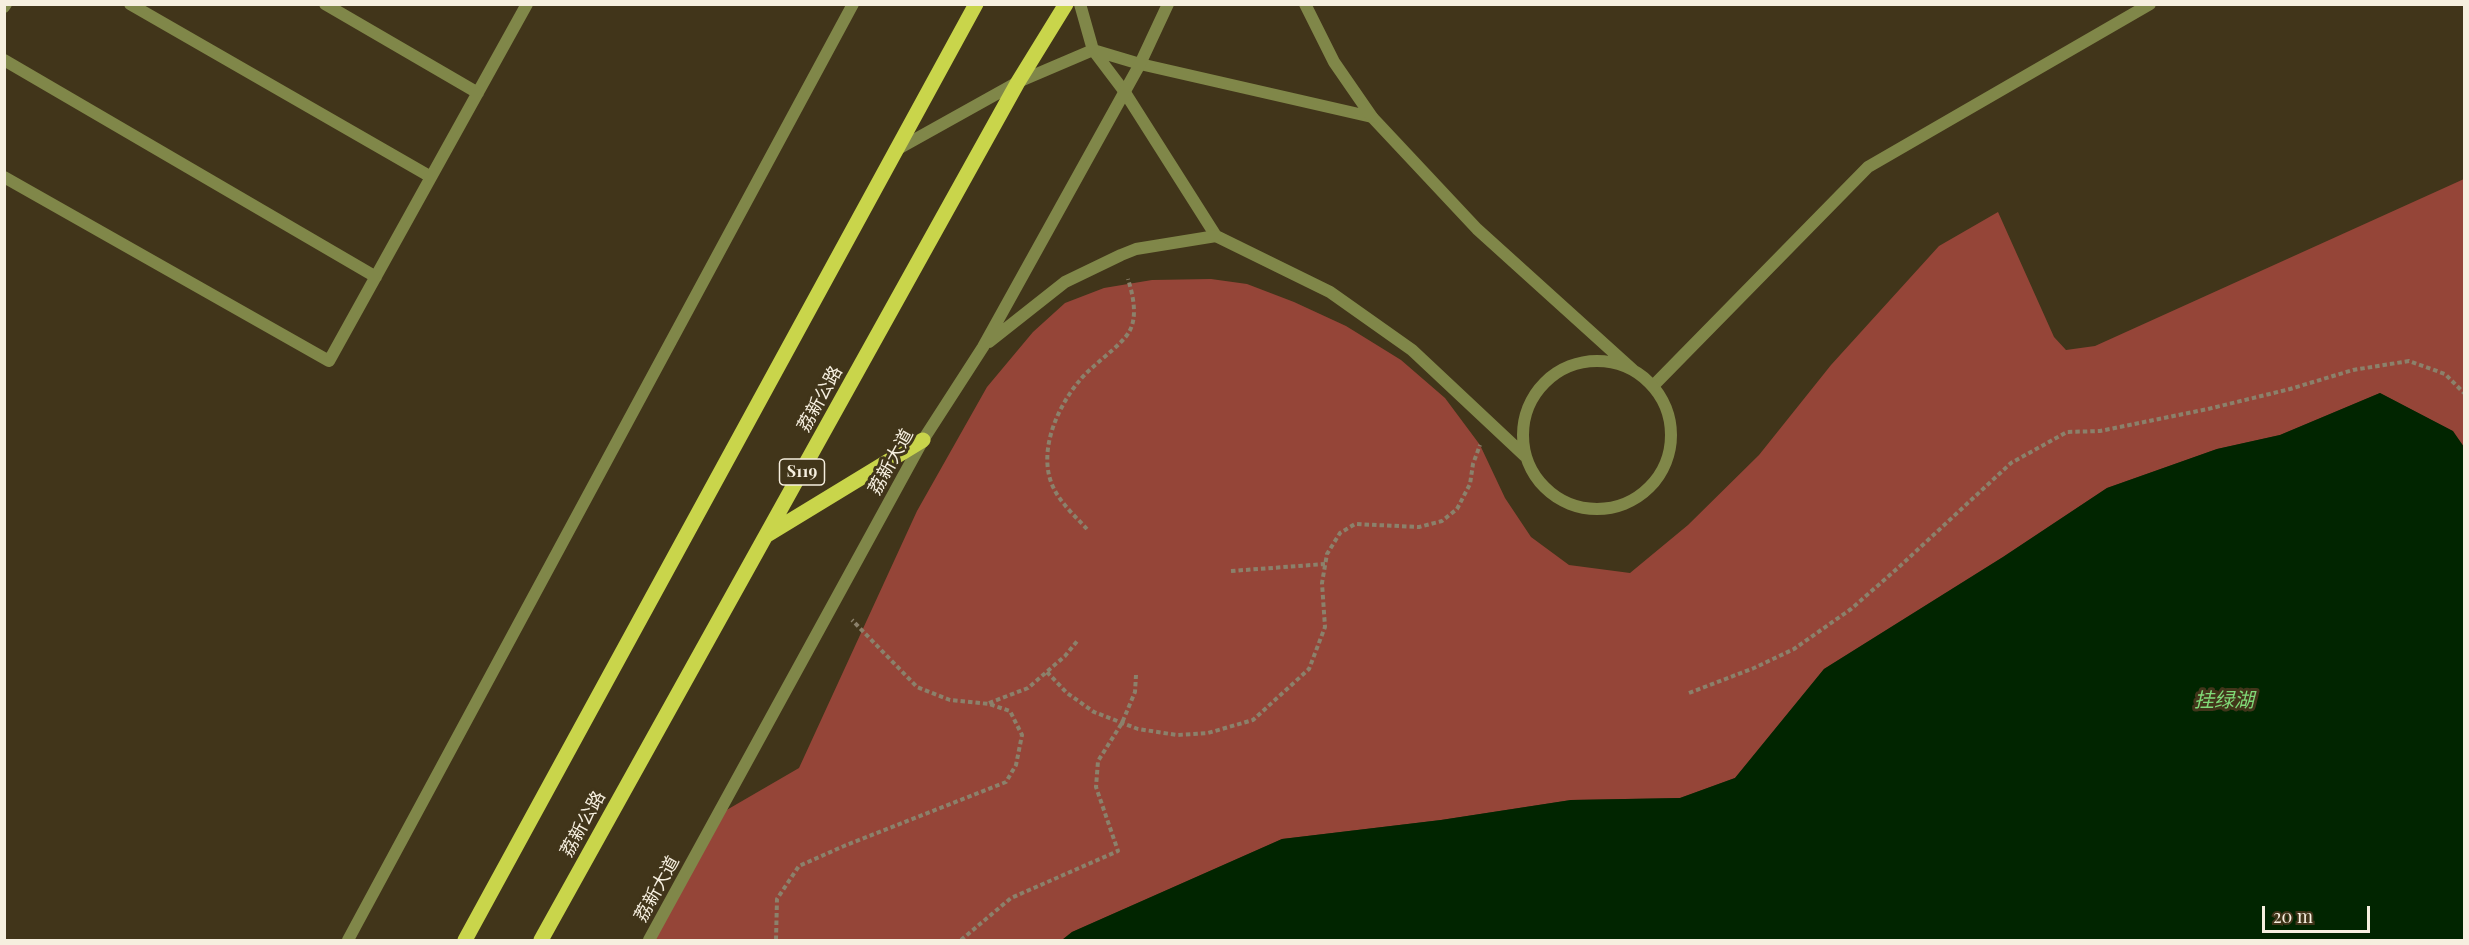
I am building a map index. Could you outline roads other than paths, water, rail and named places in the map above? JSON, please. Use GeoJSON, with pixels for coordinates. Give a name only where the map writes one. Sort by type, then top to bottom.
{"type":"FeatureCollection","features":[{"type":"Feature","properties":{"kind":"main road"},"geometry":{"type":"LineString","coordinates":[[465,940],[976,4]]}},
{"type":"Feature","properties":{"kind":"main road","name":"荔新公路"},"geometry":{"type":"LineString","coordinates":[[541,940],[1018,81],[1066,4]]}},
{"type":"Feature","properties":{"kind":"main road"},"geometry":{"type":"LineString","coordinates":[[765,536],[923,440]]}},
{"type":"Feature","properties":{"kind":"street"},"geometry":{"type":"LineString","coordinates":[[130,4],[432,177]]}},
{"type":"Feature","properties":{"kind":"street"},"geometry":{"type":"LineString","coordinates":[[325,4],[478,93]]}},
{"type":"Feature","properties":{"kind":"street"},"geometry":{"type":"LineString","coordinates":[[4,177],[329,361],[527,4]]}},
{"type":"Feature","properties":{"kind":"street"},"geometry":{"type":"LineString","coordinates":[[348,940],[853,4]]}},
{"type":"Feature","properties":{"kind":"street"},"geometry":{"type":"LineString","coordinates":[[1080,4],[1093,50],[1124,91],[1216,236],[1330,292],[1412,350],[1525,456]]}},
{"type":"Feature","properties":{"kind":"street","name":"荔新大道"},"geometry":{"type":"LineString","coordinates":[[649,940],[923,440],[983,347],[1140,64],[1168,4]]}},
{"type":"Feature","properties":{"kind":"street"},"geometry":{"type":"LineString","coordinates":[[1305,4],[1334,62],[1372,117],[1476,228],[1653,386],[1666,406],[1672,432],[1669,456],[1658,479],[1640,496],[1618,507],[1595,510],[1571,506],[1551,494],[1534,477],[1525,456],[1522,432],[1527,407],[1540,386],[1560,370],[1584,362],[1609,362],[1633,370]]}},
{"type":"Feature","properties":{"kind":"street"},"geometry":{"type":"LineString","coordinates":[[1653,386],[1868,167],[2134,9],[2150,4]]}},
{"type":"Feature","properties":{"kind":"street"},"geometry":{"type":"LineString","coordinates":[[895,151],[1018,81],[1093,50],[1140,64],[1372,117]]}},
{"type":"Feature","properties":{"kind":"street"},"geometry":{"type":"LineString","coordinates":[[4,60],[376,277]]}},
{"type":"Feature","properties":{"kind":"street"},"geometry":{"type":"LineString","coordinates":[[983,347],[1065,282],[1121,255],[1136,249],[1216,236]]}},
{"type":"Feature","properties":{"kind":"water","name":"挂绿湖"},"geometry":{"type":"Polygon","coordinates":[[[2380,393],[2453,431],[2464,447],[2464,940],[1062,940],[1072,932],[1282,839],[1441,820],[1571,800],[1680,798],[1735,778],[1824,669],[2003,557],[2107,488],[2217,449],[2280,435],[2380,393]]]}}]}
